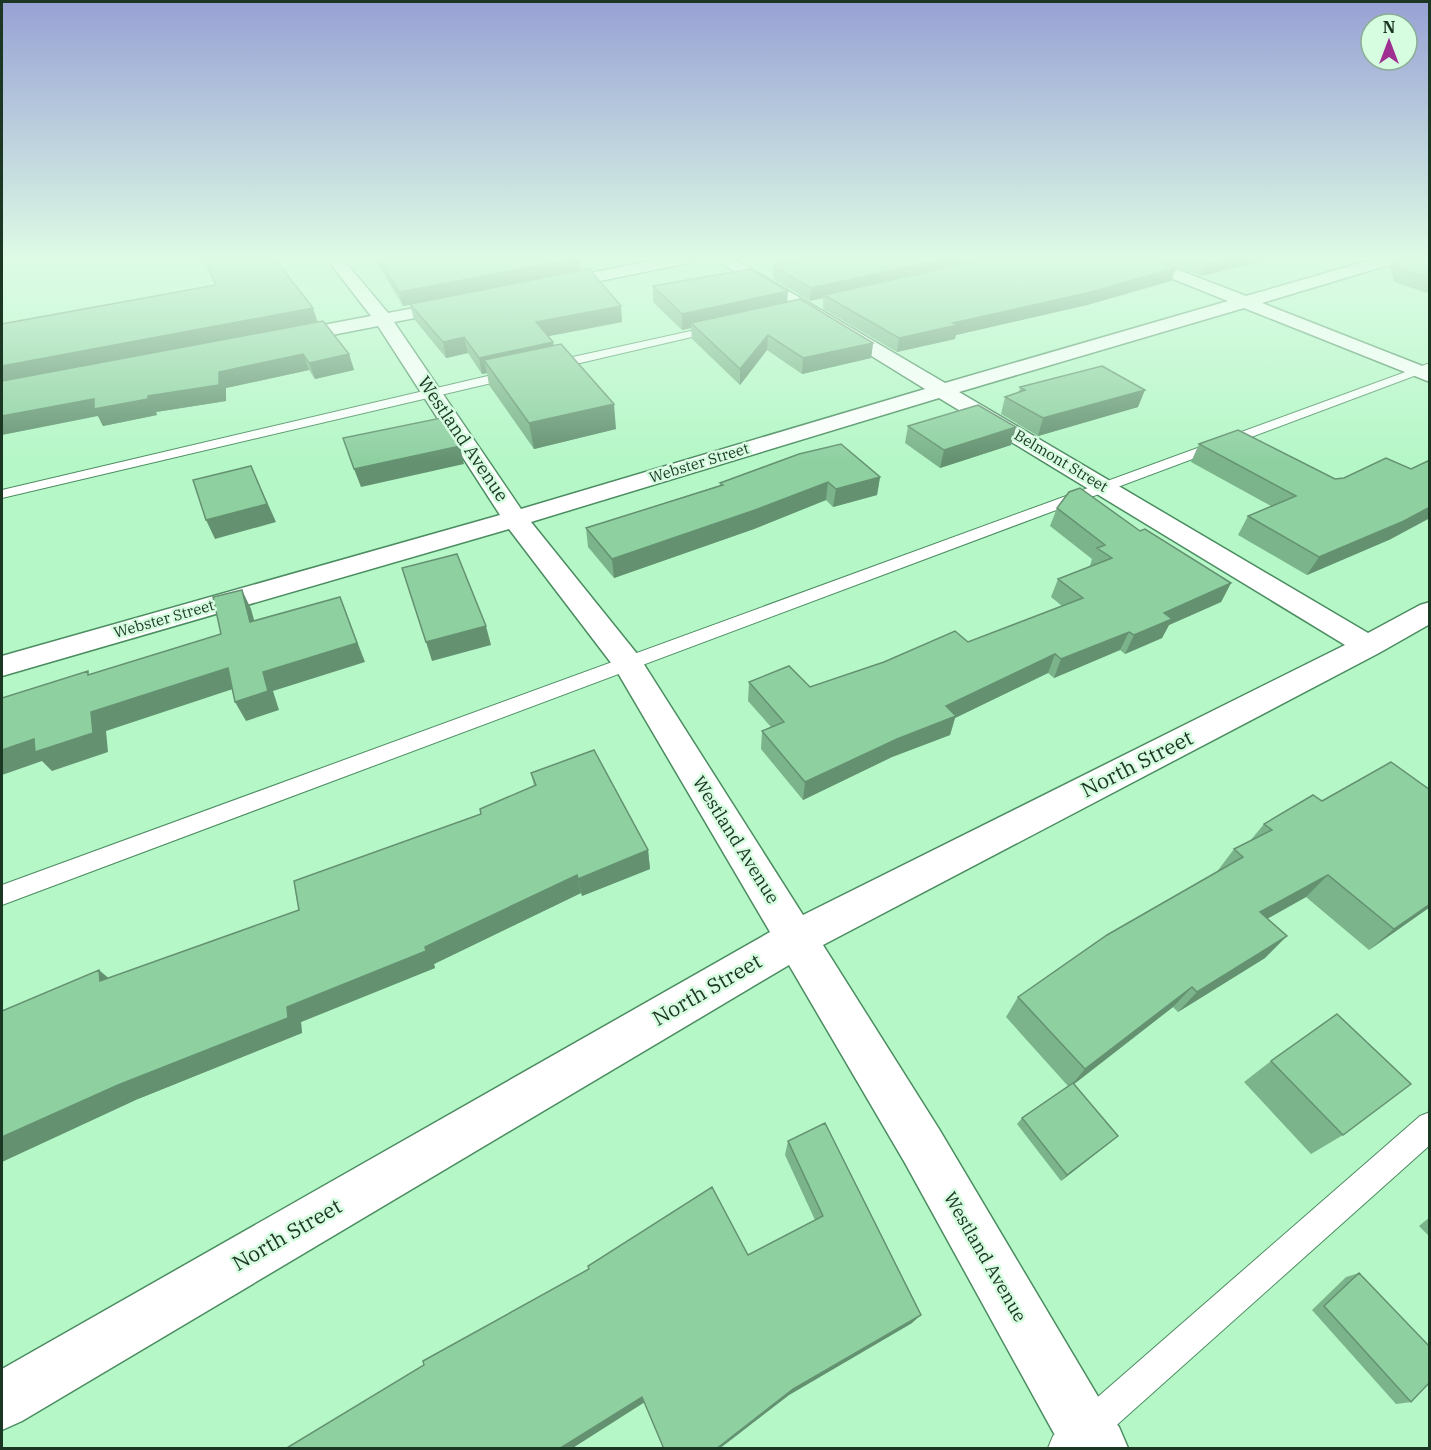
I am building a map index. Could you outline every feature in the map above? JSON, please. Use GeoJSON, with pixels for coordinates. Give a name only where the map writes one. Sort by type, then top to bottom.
{"type":"FeatureCollection","features":[{"type":"Feature","properties":{"kind":"street"},"geometry":{"type":"LineString","coordinates":[[267,342],[349,326]]}},
{"type":"Feature","properties":{"kind":"street","name":"Westland Avenue"},"geometry":{"type":"LineString","coordinates":[[387,326],[515,519],[627,662],[922,1146],[1082,1443]]}},
{"type":"Feature","properties":{"kind":"street","name":"Belmont Street"},"geometry":{"type":"LineString","coordinates":[[834,326],[1368,646]]}},
{"type":"Feature","properties":{"kind":"street","name":"Webster Street"},"geometry":{"type":"LineString","coordinates":[[2,666],[515,519],[1161,326]]}},
{"type":"Feature","properties":{"kind":"street"},"geometry":{"type":"LineString","coordinates":[[1308,326],[1425,371]]}},
{"type":"Feature","properties":{"kind":"street","name":"North Street"},"geometry":{"type":"LineString","coordinates":[[2,1401],[797,938],[1368,646],[1430,611]]}},
{"type":"Feature","properties":{"kind":"lane"},"geometry":{"type":"LineString","coordinates":[[2,494],[431,392],[729,326]]}},
{"type":"Feature","properties":{"kind":"lane"},"geometry":{"type":"LineString","coordinates":[[2,895],[627,662],[1425,371]]}},
{"type":"Feature","properties":{"kind":"lane"},"geometry":{"type":"LineString","coordinates":[[1082,1443],[1430,1126]]}},
{"type":"Feature","properties":{"kind":"building"},"geometry":{"type":"Polygon","coordinates":[[[2,326],[218,326],[2,366],[2,326]]]}},
{"type":"Feature","properties":{"kind":"building"},"geometry":{"type":"Polygon","coordinates":[[[298,326],[327,326],[349,354],[309,363],[303,354],[219,372],[219,385],[148,396],[148,399],[94,409],[94,399],[2,416],[2,381],[298,326]]]}},
{"type":"Feature","properties":{"kind":"building"},"geometry":{"type":"Polygon","coordinates":[[[429,326],[539,326],[553,342],[479,358],[464,337],[443,342],[429,326]]]}},
{"type":"Feature","properties":{"kind":"building"},"geometry":{"type":"Polygon","coordinates":[[[694,326],[844,326],[873,343],[803,358],[768,335],[740,369],[694,326]]]}},
{"type":"Feature","properties":{"kind":"building"},"geometry":{"type":"Polygon","coordinates":[[[877,326],[955,326],[899,338],[877,326]]]}},
{"type":"Feature","properties":{"kind":"building"},"geometry":{"type":"Polygon","coordinates":[[[561,344],[614,404],[529,423],[484,360],[561,344]]]}},
{"type":"Feature","properties":{"kind":"building"},"geometry":{"type":"Polygon","coordinates":[[[1102,366],[1145,390],[1043,418],[1005,397],[1025,390],[1020,387],[1102,366]]]}},
{"type":"Feature","properties":{"kind":"building"},"geometry":{"type":"Polygon","coordinates":[[[978,405],[1016,427],[944,450],[908,426],[978,405]]]}},
{"type":"Feature","properties":{"kind":"building"},"geometry":{"type":"Polygon","coordinates":[[[441,418],[460,446],[354,469],[343,438],[441,418]]]}},
{"type":"Feature","properties":{"kind":"building"},"geometry":{"type":"Polygon","coordinates":[[[1238,430],[1335,479],[1344,478],[1386,458],[1411,469],[1430,460],[1430,507],[1404,521],[1319,557],[1248,516],[1296,496],[1199,444],[1238,430]]]}},
{"type":"Feature","properties":{"kind":"building"},"geometry":{"type":"Polygon","coordinates":[[[841,444],[880,477],[836,489],[828,482],[755,510],[612,559],[586,528],[723,485],[720,483],[799,454],[841,444]]]}},
{"type":"Feature","properties":{"kind":"building"},"geometry":{"type":"Polygon","coordinates":[[[251,466],[267,504],[206,520],[193,480],[251,466]]]}},
{"type":"Feature","properties":{"kind":"building"},"geometry":{"type":"Polygon","coordinates":[[[1080,488],[1140,531],[1145,529],[1231,583],[1164,613],[1172,619],[1134,635],[1129,632],[1061,659],[1055,654],[946,706],[956,716],[897,739],[805,782],[762,731],[784,722],[749,682],[789,666],[810,687],[884,662],[955,631],[968,642],[1083,598],[1058,579],[1112,558],[1097,548],[1105,545],[1057,508],[1069,492],[1080,488]]]}},
{"type":"Feature","properties":{"kind":"building"},"geometry":{"type":"Polygon","coordinates":[[[457,554],[486,626],[426,642],[402,568],[457,554]]]}},
{"type":"Feature","properties":{"kind":"building"},"geometry":{"type":"Polygon","coordinates":[[[242,590],[250,622],[340,597],[357,643],[263,672],[268,691],[235,702],[228,668],[91,712],[93,733],[35,752],[34,739],[2,750],[2,698],[88,671],[88,675],[221,634],[213,597],[242,590]]]}},
{"type":"Feature","properties":{"kind":"building"},"geometry":{"type":"Polygon","coordinates":[[[594,750],[648,850],[578,879],[577,875],[425,947],[426,951],[287,1007],[288,1018],[118,1085],[2,1137],[2,1011],[99,970],[100,981],[299,910],[294,881],[481,814],[480,809],[536,785],[531,773],[594,750]]]}},
{"type":"Feature","properties":{"kind":"building"},"geometry":{"type":"Polygon","coordinates":[[[1391,762],[1430,790],[1430,904],[1394,929],[1328,875],[1260,912],[1287,936],[1197,992],[1192,987],[1085,1069],[1018,997],[1107,935],[1243,857],[1234,849],[1272,830],[1264,824],[1313,795],[1322,801],[1391,762]]]}},
{"type":"Feature","properties":{"kind":"building"},"geometry":{"type":"Polygon","coordinates":[[[1337,1014],[1411,1084],[1343,1135],[1271,1061],[1337,1014]]]}},
{"type":"Feature","properties":{"kind":"building"},"geometry":{"type":"Polygon","coordinates":[[[1073,1083],[1118,1136],[1067,1175],[1022,1118],[1073,1083]]]}},
{"type":"Feature","properties":{"kind":"building"},"geometry":{"type":"Polygon","coordinates":[[[825,1123],[921,1315],[793,1389],[716,1449],[664,1449],[642,1397],[559,1449],[285,1449],[424,1365],[423,1361],[589,1269],[588,1266],[712,1187],[748,1255],[823,1216],[788,1141],[825,1123]]]}},
{"type":"Feature","properties":{"kind":"building"},"geometry":{"type":"Polygon","coordinates":[[[1359,1273],[1430,1347],[1430,1382],[1411,1402],[1324,1306],[1359,1273]]]}}]}
